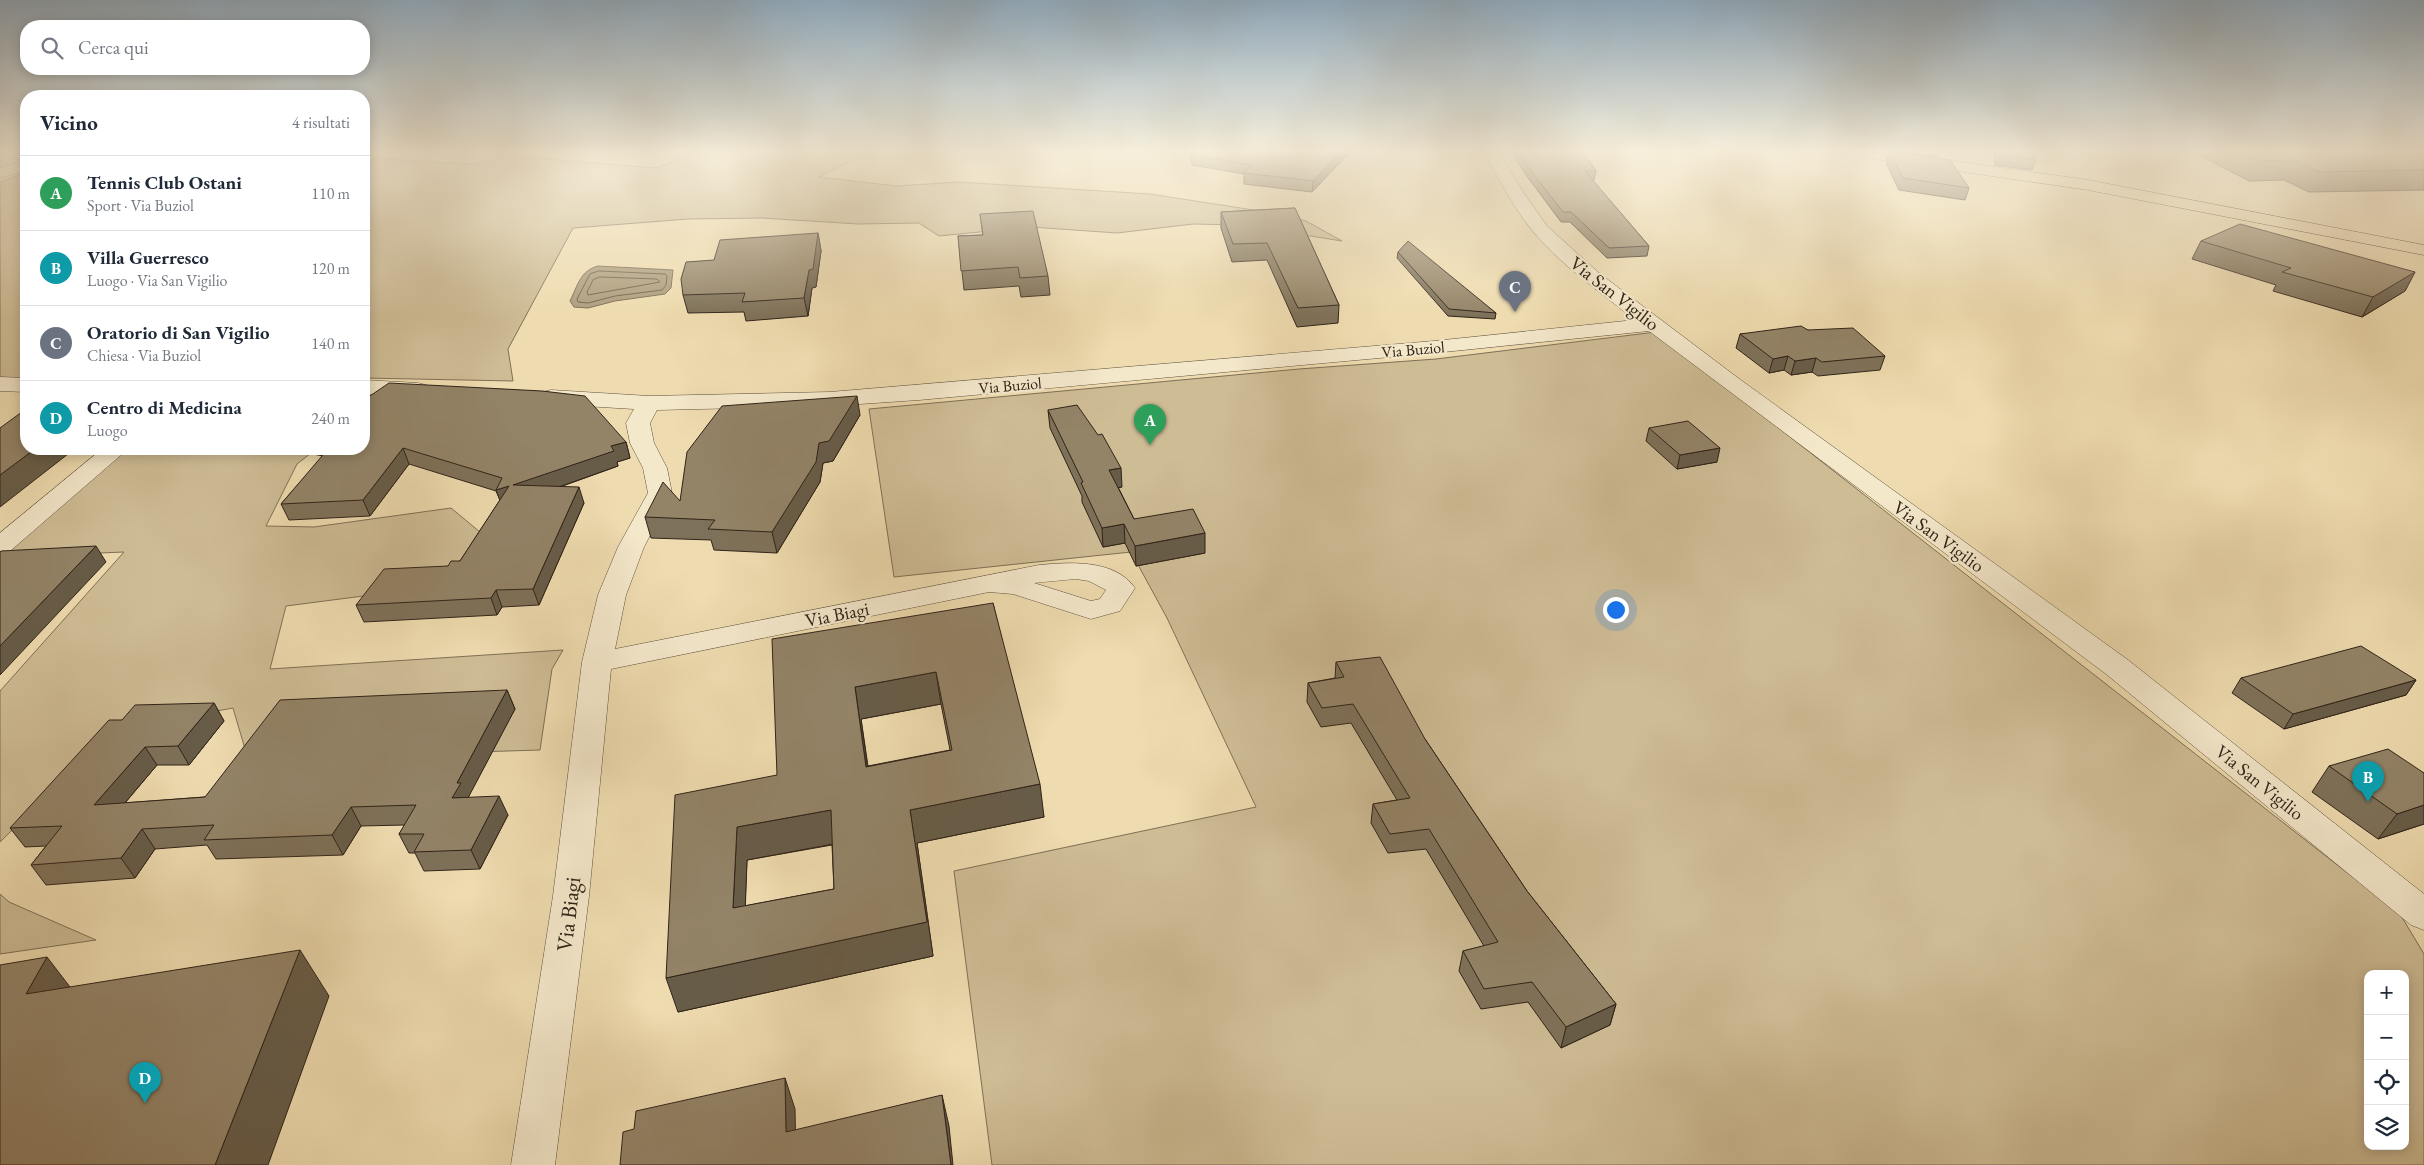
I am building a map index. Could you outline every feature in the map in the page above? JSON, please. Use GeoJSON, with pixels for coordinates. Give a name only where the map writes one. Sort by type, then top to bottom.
{"type":"FeatureCollection","features":[{"type":"Feature","properties":{"kind":"main road"},"geometry":{"type":"LineString","coordinates":[[2204,207],[2424,250]]}},
{"type":"Feature","properties":{"kind":"street","name":"Via San Vigilio"},"geometry":{"type":"LineString","coordinates":[[1526,207],[1549,238],[1592,277],[1730,383],[2117,667],[2418,911]]}},
{"type":"Feature","properties":{"kind":"street","name":"Via Buziol"},"geometry":{"type":"LineString","coordinates":[[531,396],[649,403],[830,399],[919,393],[1434,347],[1653,324]]}},
{"type":"Feature","properties":{"kind":"street"},"geometry":{"type":"LineString","coordinates":[[0,384],[20,385]]}},
{"type":"Feature","properties":{"kind":"street"},"geometry":{"type":"LineString","coordinates":[[370,387],[443,391]]}},
{"type":"Feature","properties":{"kind":"street","name":"Via Biagi"},"geometry":{"type":"LineString","coordinates":[[533,1165],[571,896],[597,662],[612,595],[631,547],[660,493],[655,468],[642,443],[638,423],[649,403]]}},
{"type":"Feature","properties":{"kind":"street"},"geometry":{"type":"LineString","coordinates":[[0,546],[109,455]]}},
{"type":"Feature","properties":{"kind":"street","name":"Via Biagi"},"geometry":{"type":"LineString","coordinates":[[597,662],[989,584]]}},
{"type":"Feature","properties":{"kind":"shaded area"},"geometry":{"type":"Polygon","coordinates":[[[0,207],[20,207],[20,380],[0,378],[0,207]]]}},
{"type":"Feature","properties":{"kind":"shaded area"},"geometry":{"type":"Polygon","coordinates":[[[370,207],[1237,207],[1306,221],[1342,241],[1240,225],[1193,224],[1117,233],[1031,227],[939,236],[919,223],[858,224],[762,218],[688,219],[573,228],[508,349],[513,381],[370,378],[370,207]]]}},
{"type":"Feature","properties":{"kind":"shaded area"},"geometry":{"type":"Polygon","coordinates":[[[1656,332],[2400,914],[2424,954],[2424,1165],[992,1165],[954,871],[1256,807],[1167,618],[1131,552],[894,577],[869,409],[1299,369],[1436,359],[1656,332]]]}},
{"type":"Feature","properties":{"kind":"shaded area"},"geometry":{"type":"Polygon","coordinates":[[[118,455],[308,455],[297,464],[266,526],[314,527],[451,508],[486,537],[456,584],[286,606],[270,669],[563,650],[552,669],[540,750],[248,759],[233,708],[116,729],[0,842],[0,691],[124,552],[3,557],[118,455]]]}},
{"type":"Feature","properties":{"kind":"shaded area"},"geometry":{"type":"Polygon","coordinates":[[[0,894],[9,902],[96,940],[0,954],[0,894]]]}},
{"type":"Feature","properties":{"kind":"water"},"geometry":{"type":"Polygon","coordinates":[[[598,266],[673,270],[671,288],[665,294],[615,301],[588,308],[574,307],[570,301],[580,279],[587,271],[598,266]]]}},
{"type":"Feature","properties":{"kind":"building"},"geometry":{"type":"Polygon","coordinates":[[[1559,207],[1616,207],[1649,246],[1609,248],[1571,212],[1563,212],[1559,207]]]}},
{"type":"Feature","properties":{"kind":"building"},"geometry":{"type":"Polygon","coordinates":[[[1295,208],[1339,305],[1298,308],[1267,243],[1233,244],[1221,212],[1295,208]]]}},
{"type":"Feature","properties":{"kind":"building"},"geometry":{"type":"Polygon","coordinates":[[[1033,211],[1048,276],[1020,278],[1018,267],[961,271],[958,236],[983,235],[980,214],[1033,211]]]}},
{"type":"Feature","properties":{"kind":"building"},"geometry":{"type":"Polygon","coordinates":[[[2240,224],[2415,272],[2373,297],[2282,272],[2291,268],[2201,241],[2240,224]]]}},
{"type":"Feature","properties":{"kind":"building"},"geometry":{"type":"Polygon","coordinates":[[[818,233],[813,269],[809,270],[804,298],[742,302],[745,293],[683,295],[681,279],[686,262],[714,260],[720,240],[818,233]]]}},
{"type":"Feature","properties":{"kind":"building"},"geometry":{"type":"Polygon","coordinates":[[[1408,241],[1496,313],[1449,309],[1398,252],[1408,241]]]}},
{"type":"Feature","properties":{"kind":"building"},"geometry":{"type":"Polygon","coordinates":[[[1801,326],[1808,330],[1853,328],[1885,356],[1822,362],[1816,358],[1795,361],[1788,356],[1773,359],[1740,334],[1801,326]]]}},
{"type":"Feature","properties":{"kind":"building"},"geometry":{"type":"Polygon","coordinates":[[[389,383],[542,391],[585,396],[626,442],[611,446],[614,451],[513,485],[579,487],[533,589],[496,590],[491,598],[356,605],[384,569],[448,566],[451,561],[460,561],[509,486],[496,490],[502,478],[403,448],[363,500],[281,504],[323,455],[370,455],[370,396],[389,383]]]}},
{"type":"Feature","properties":{"kind":"building"},"geometry":{"type":"Polygon","coordinates":[[[857,396],[829,441],[819,443],[816,462],[772,532],[708,529],[715,520],[645,517],[663,482],[680,501],[687,452],[722,406],[857,396]]]}},
{"type":"Feature","properties":{"kind":"building"},"geometry":{"type":"Polygon","coordinates":[[[1077,405],[1098,435],[1102,434],[1121,468],[1109,470],[1134,519],[1193,509],[1205,533],[1135,546],[1124,524],[1102,528],[1081,483],[1083,482],[1048,410],[1077,405]]]}},
{"type":"Feature","properties":{"kind":"building"},"geometry":{"type":"Polygon","coordinates":[[[20,413],[20,455],[27,455],[0,475],[0,428],[20,413]]]}},
{"type":"Feature","properties":{"kind":"building"},"geometry":{"type":"Polygon","coordinates":[[[1688,421],[1720,448],[1680,455],[1649,428],[1688,421]]]}},
{"type":"Feature","properties":{"kind":"building"},"geometry":{"type":"Polygon","coordinates":[[[96,546],[0,646],[0,552],[96,546]]]}},
{"type":"Feature","properties":{"kind":"building"},"geometry":{"type":"Polygon","coordinates":[[[993,603],[1040,784],[910,810],[927,922],[666,978],[675,795],[777,775],[772,639],[993,603]],[[936,672],[855,687],[866,767],[952,750],[936,672]],[[831,810],[737,827],[733,908],[834,889],[831,810]]]}},
{"type":"Feature","properties":{"kind":"building"},"geometry":{"type":"Polygon","coordinates":[[[2361,646],[2416,680],[2293,714],[2241,678],[2361,646]]]}},
{"type":"Feature","properties":{"kind":"building"},"geometry":{"type":"Polygon","coordinates":[[[1380,657],[1425,739],[1527,891],[1616,1004],[1566,1027],[1532,982],[1484,989],[1463,951],[1498,942],[1429,829],[1390,834],[1373,804],[1410,798],[1353,704],[1322,708],[1308,683],[1344,677],[1336,662],[1380,657]]]}},
{"type":"Feature","properties":{"kind":"building"},"geometry":{"type":"Polygon","coordinates":[[[507,690],[457,783],[461,783],[452,798],[499,796],[471,850],[414,852],[424,834],[399,834],[416,805],[351,807],[332,835],[204,840],[214,825],[142,829],[121,858],[31,865],[62,826],[10,828],[109,720],[122,720],[135,705],[214,703],[178,746],[145,747],[94,805],[205,797],[280,700],[507,690]]]}},
{"type":"Feature","properties":{"kind":"building"},"geometry":{"type":"Polygon","coordinates":[[[2388,749],[2424,773],[2424,805],[2397,814],[2329,766],[2388,749]]]}},
{"type":"Feature","properties":{"kind":"building"},"geometry":{"type":"Polygon","coordinates":[[[300,950],[215,1165],[0,1165],[0,965],[47,957],[26,994],[300,950]]]}},
{"type":"Feature","properties":{"kind":"building"},"geometry":{"type":"Polygon","coordinates":[[[785,1078],[786,1132],[942,1095],[951,1165],[620,1165],[623,1132],[634,1129],[636,1111],[785,1078]]]}},
{"type":"Feature","properties":{"kind":"place","name":"Oratorio di San Vigilio"},"geometry":{"type":"Point","coordinates":[1515,312]}},
{"type":"Feature","properties":{"kind":"place","name":"Tennis Club Ostani"},"geometry":{"type":"Point","coordinates":[1150,445]}},
{"type":"Feature","properties":{"kind":"place","name":"Villa Guerresco"},"geometry":{"type":"Point","coordinates":[2368,802]}},
{"type":"Feature","properties":{"kind":"place","name":"Centro di Medicina"},"geometry":{"type":"Point","coordinates":[145,1103]}}]}
